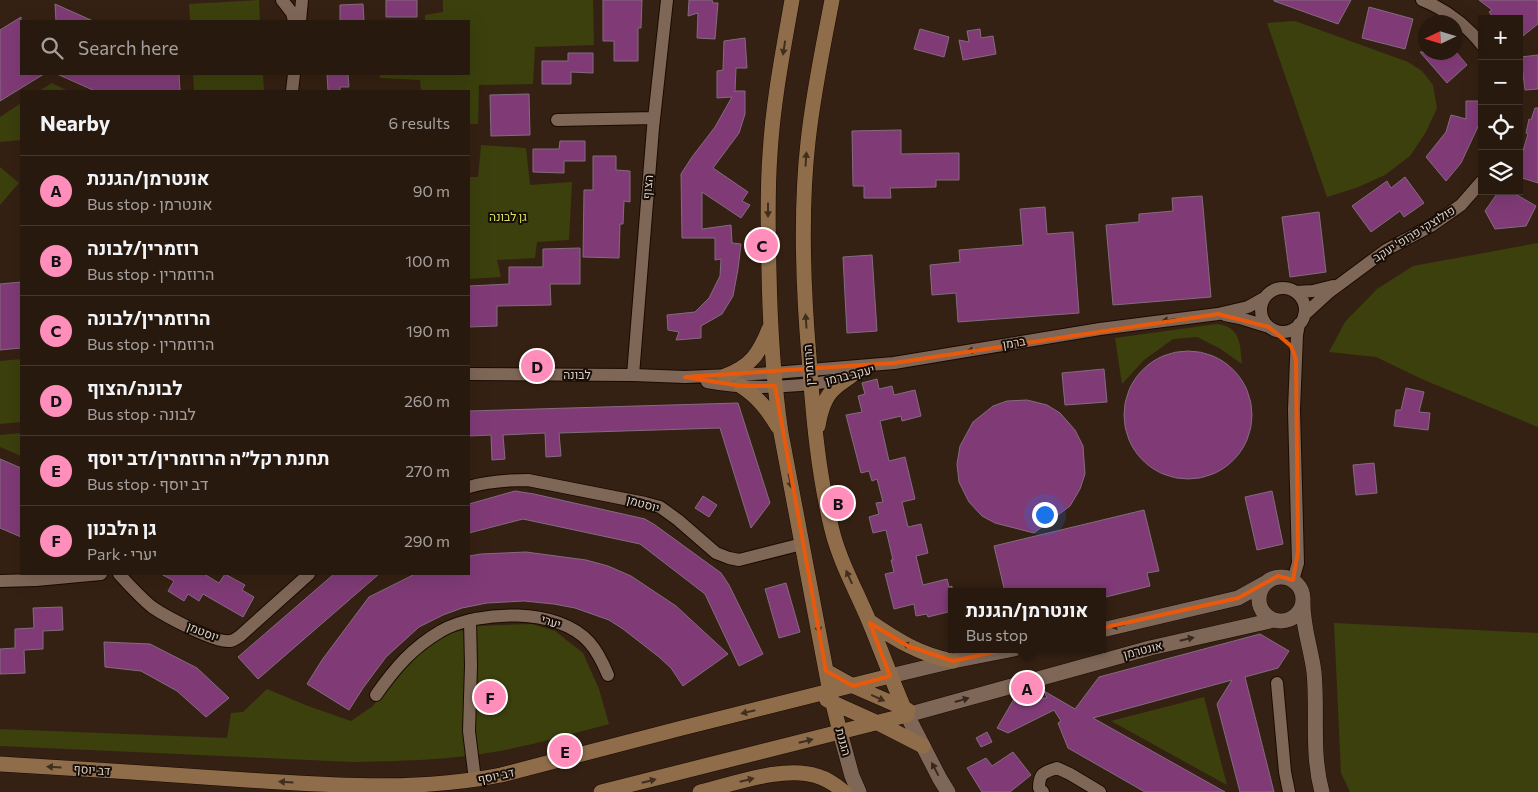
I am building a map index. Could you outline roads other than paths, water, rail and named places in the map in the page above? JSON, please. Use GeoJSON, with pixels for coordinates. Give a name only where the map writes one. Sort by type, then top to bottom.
{"type":"FeatureCollection","features":[{"type":"Feature","properties":{"kind":"main road"},"geometry":{"type":"LineString","coordinates":[[792,0],[776,96],[770,152],[768,225],[770,325],[781,433],[832,697],[922,746]]}},
{"type":"Feature","properties":{"kind":"main road","name":"הרוזמרין"},"geometry":{"type":"LineString","coordinates":[[832,0],[807,143],[803,207],[802,258],[816,445],[837,549],[869,621],[890,676],[909,712]]}},
{"type":"Feature","properties":{"kind":"main road"},"geometry":{"type":"LineString","coordinates":[[725,376],[754,358],[761,348],[770,325]]}},
{"type":"Feature","properties":{"kind":"main road"},"geometry":{"type":"LineString","coordinates":[[816,445],[819,423],[827,398],[833,389],[851,376]]}},
{"type":"Feature","properties":{"kind":"main road"},"geometry":{"type":"LineString","coordinates":[[741,386],[760,400],[781,433]]}},
{"type":"Feature","properties":{"kind":"main road"},"geometry":{"type":"LineString","coordinates":[[869,621],[908,646],[929,655],[953,661]]}},
{"type":"Feature","properties":{"kind":"main road"},"geometry":{"type":"LineString","coordinates":[[826,670],[853,686],[909,712]]}},
{"type":"Feature","properties":{"kind":"main road","name":"דב יוסף"},"geometry":{"type":"LineString","coordinates":[[0,764],[353,787],[436,785],[475,780],[568,759],[682,728],[812,696],[832,697],[853,686],[890,676]]}},
{"type":"Feature","properties":{"kind":"main road","name":"הגננת"},"geometry":{"type":"LineString","coordinates":[[832,697],[840,732]]}},
{"type":"Feature","properties":{"kind":"main road","name":"אונטרמן"},"geometry":{"type":"LineString","coordinates":[[840,732],[878,723],[909,712]]}},
{"type":"Feature","properties":{"kind":"main road"},"geometry":{"type":"LineString","coordinates":[[601,792],[840,732]]}},
{"type":"Feature","properties":{"kind":"main road"},"geometry":{"type":"LineString","coordinates":[[700,792],[784,772],[809,773],[822,778],[844,792]]}},
{"type":"Feature","properties":{"kind":"street"},"geometry":{"type":"LineString","coordinates":[[282,0],[292,13],[294,20]]}},
{"type":"Feature","properties":{"kind":"street"},"geometry":{"type":"LineString","coordinates":[[300,20],[302,0]]}},
{"type":"Feature","properties":{"kind":"street","name":"הצוף"},"geometry":{"type":"LineString","coordinates":[[633,375],[654,118],[667,0]]}},
{"type":"Feature","properties":{"kind":"street"},"geometry":{"type":"LineString","coordinates":[[1422,0],[1459,21],[1478,41]]}},
{"type":"Feature","properties":{"kind":"street"},"geometry":{"type":"LineString","coordinates":[[292,90],[294,75]]}},
{"type":"Feature","properties":{"kind":"street"},"geometry":{"type":"LineString","coordinates":[[557,120],[654,118]]}},
{"type":"Feature","properties":{"kind":"street","name":"פולוצקי פרופ' יעקב"},"geometry":{"type":"LineString","coordinates":[[1302,320],[1316,303],[1342,282],[1386,250],[1447,215],[1461,205],[1478,186]]}},
{"type":"Feature","properties":{"kind":"street"},"geometry":{"type":"LineString","coordinates":[[1218,314],[1248,307],[1276,289],[1284,288],[1296,292],[1314,291],[1342,282]]}},
{"type":"Feature","properties":{"kind":"street"},"geometry":{"type":"LineString","coordinates":[[1293,580],[1298,563],[1294,410],[1296,359],[1305,304],[1296,292]]}},
{"type":"Feature","properties":{"kind":"street"},"geometry":{"type":"LineString","coordinates":[[1264,298],[1261,312],[1264,320],[1291,346],[1296,359]]}},
{"type":"Feature","properties":{"kind":"street"},"geometry":{"type":"LineString","coordinates":[[1218,314],[1240,318],[1282,332],[1296,328],[1302,320]]}},
{"type":"Feature","properties":{"kind":"street","name":"ברמן"},"geometry":{"type":"LineString","coordinates":[[810,377],[1100,329],[1218,314]]}},
{"type":"Feature","properties":{"kind":"street","name":"יעקב ברמן"},"geometry":{"type":"LineString","coordinates":[[810,377],[837,380],[894,363]]}},
{"type":"Feature","properties":{"kind":"street","name":"לבונה"},"geometry":{"type":"LineString","coordinates":[[470,374],[633,375],[685,378],[741,386],[774,379]]}},
{"type":"Feature","properties":{"kind":"street","name":"לבונה"},"geometry":{"type":"LineString","coordinates":[[685,378],[725,376],[774,379],[810,377]]}},
{"type":"Feature","properties":{"kind":"street","name":"יוסטמן"},"geometry":{"type":"LineString","coordinates":[[470,487],[483,483],[528,480],[660,507],[716,553],[739,560],[802,544]]}},
{"type":"Feature","properties":{"kind":"street"},"geometry":{"type":"LineString","coordinates":[[0,581],[90,575]]}},
{"type":"Feature","properties":{"kind":"street","name":"יוסטמן"},"geometry":{"type":"LineString","coordinates":[[120,575],[153,608],[186,626],[218,640],[231,641],[240,636],[308,575]]}},
{"type":"Feature","properties":{"kind":"street"},"geometry":{"type":"LineString","coordinates":[[1106,629],[1238,598],[1271,578],[1278,576],[1293,580],[1299,585],[1302,592],[1302,615],[1314,674],[1316,764],[1322,792]]}},
{"type":"Feature","properties":{"kind":"street"},"geometry":{"type":"LineString","coordinates":[[1265,583],[1258,596],[1262,611],[1268,617],[1296,631],[1306,644],[1311,655]]}},
{"type":"Feature","properties":{"kind":"street"},"geometry":{"type":"LineString","coordinates":[[1279,621],[1291,619],[1297,614],[1303,600]]}},
{"type":"Feature","properties":{"kind":"street","name":"יערי"},"geometry":{"type":"LineString","coordinates":[[376,695],[404,658],[452,625],[470,620],[514,615],[535,617],[555,622],[573,630],[588,641],[599,656],[608,675]]}},
{"type":"Feature","properties":{"kind":"street"},"geometry":{"type":"LineString","coordinates":[[470,620],[469,731],[475,780]]}},
{"type":"Feature","properties":{"kind":"street","name":"אונטרמן"},"geometry":{"type":"LineString","coordinates":[[909,712],[1150,648],[1279,621]]}},
{"type":"Feature","properties":{"kind":"street"},"geometry":{"type":"LineString","coordinates":[[890,676],[994,653]]}},
{"type":"Feature","properties":{"kind":"street"},"geometry":{"type":"LineString","coordinates":[[1277,683],[1285,772],[1290,792]]}},
{"type":"Feature","properties":{"kind":"street"},"geometry":{"type":"LineString","coordinates":[[909,712],[922,746],[948,792]]}},
{"type":"Feature","properties":{"kind":"street","name":"הגננת"},"geometry":{"type":"LineString","coordinates":[[840,732],[852,776],[859,792]]}},
{"type":"Feature","properties":{"kind":"street"},"geometry":{"type":"LineString","coordinates":[[1042,792],[1039,788],[1039,779],[1045,772],[1057,768],[1100,792]]}},
{"type":"Feature","properties":{"kind":"place","name":"הרוזמרין/לבונה"},"geometry":{"type":"Point","coordinates":[762,245]}},
{"type":"Feature","properties":{"kind":"place","name":"לבונה/הצוף"},"geometry":{"type":"Point","coordinates":[537,366]}},
{"type":"Feature","properties":{"kind":"place","name":"רוזמרין/לבונה"},"geometry":{"type":"Point","coordinates":[838,503]}},
{"type":"Feature","properties":{"kind":"place","name":"אונטרמן/הגננת"},"geometry":{"type":"Point","coordinates":[1027,688]}},
{"type":"Feature","properties":{"kind":"place","name":"גן הלבנון"},"geometry":{"type":"Point","coordinates":[490,697]}},
{"type":"Feature","properties":{"kind":"place","name":"תחנת רקל״ה הרוזמרין/דב יוסף"},"geometry":{"type":"Point","coordinates":[565,751]}},
{"type":"Feature","properties":{"kind":"park label","name":"גן לבונה"},"geometry":{"type":"Point","coordinates":[508,217]}}]}
